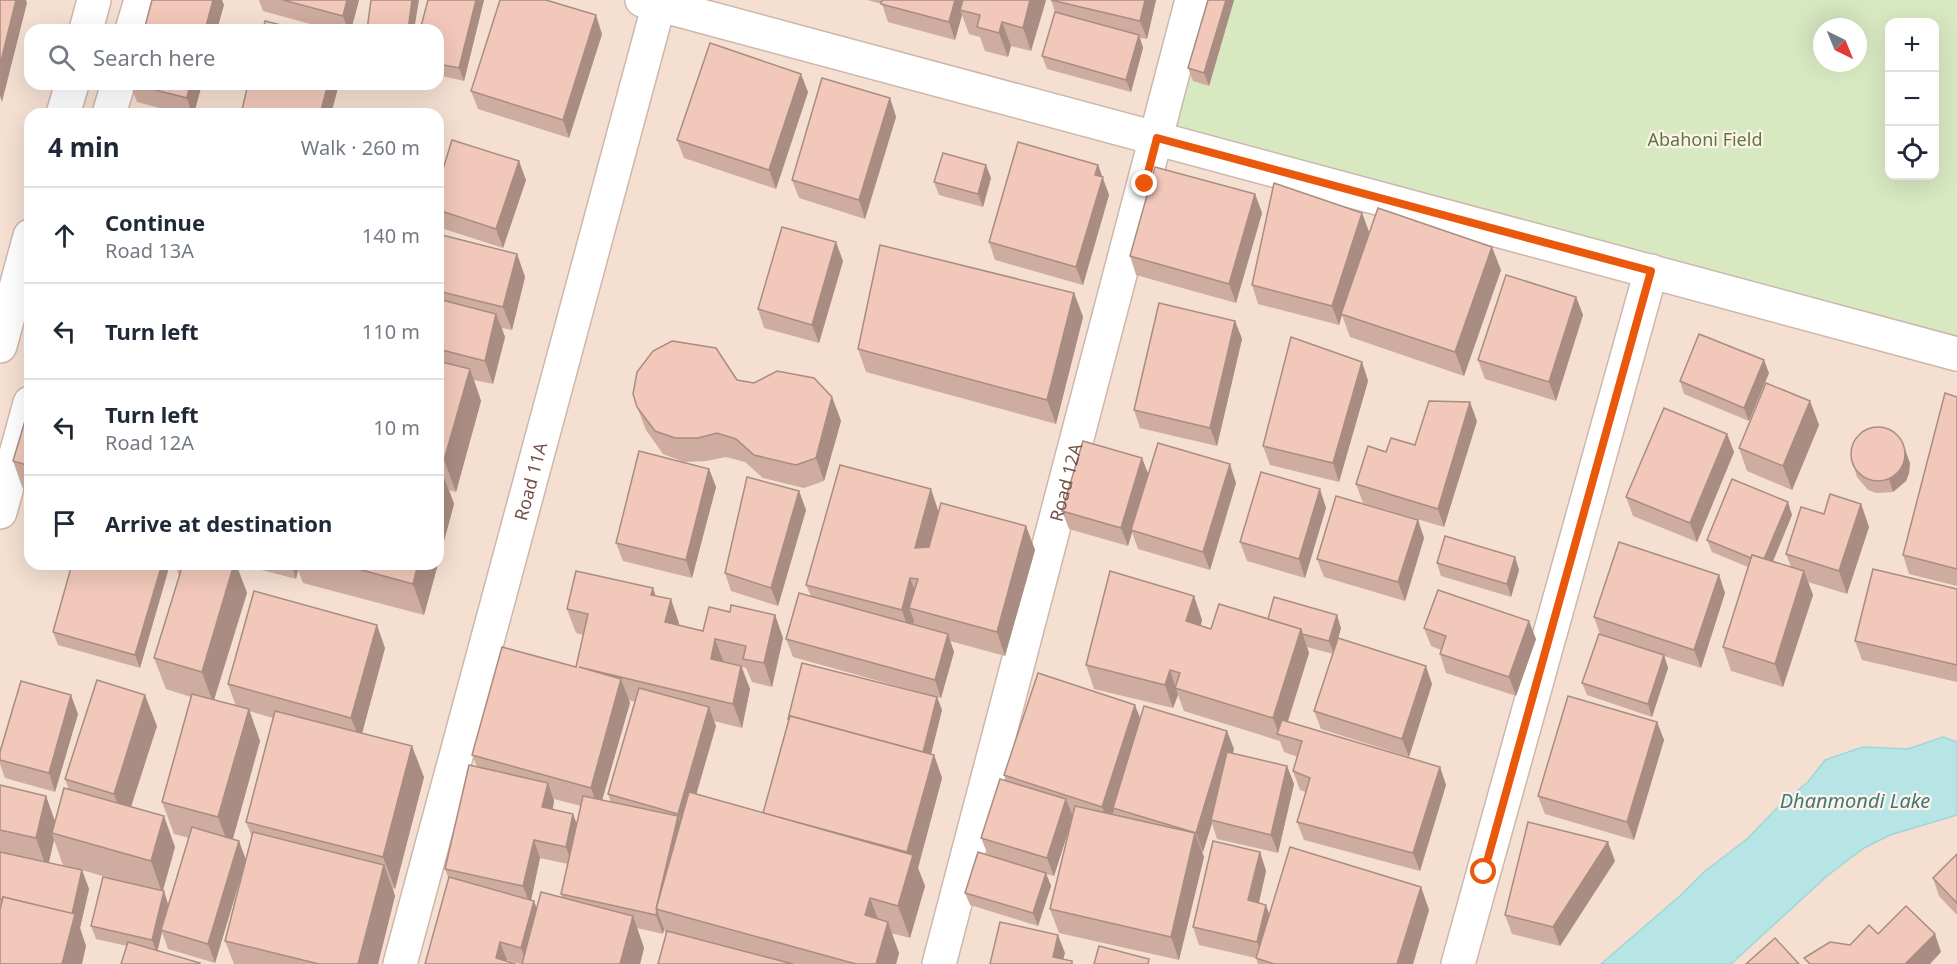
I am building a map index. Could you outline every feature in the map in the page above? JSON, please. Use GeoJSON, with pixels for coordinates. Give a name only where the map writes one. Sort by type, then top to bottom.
{"type":"FeatureCollection","features":[{"type":"Feature","properties":{"kind":"street"},"geometry":{"type":"LineString","coordinates":[[88,24],[94,0]]}},
{"type":"Feature","properties":{"kind":"street"},"geometry":{"type":"LineString","coordinates":[[134,24],[141,0]]}},
{"type":"Feature","properties":{"kind":"street","name":"Road 12A"},"geometry":{"type":"LineString","coordinates":[[939,964],[1192,0]]}},
{"type":"Feature","properties":{"kind":"street"},"geometry":{"type":"LineString","coordinates":[[654,2],[1957,354]]}},
{"type":"Feature","properties":{"kind":"street","name":"Road 11A"},"geometry":{"type":"LineString","coordinates":[[400,964],[654,2]]}},
{"type":"Feature","properties":{"kind":"street"},"geometry":{"type":"LineString","coordinates":[[65,108],[70,90]]}},
{"type":"Feature","properties":{"kind":"street"},"geometry":{"type":"LineString","coordinates":[[111,108],[116,90]]}},
{"type":"Feature","properties":{"kind":"street"},"geometry":{"type":"LineString","coordinates":[[0,346],[24,258]]}},
{"type":"Feature","properties":{"kind":"street"},"geometry":{"type":"LineString","coordinates":[[1458,964],[1651,271]]}},
{"type":"Feature","properties":{"kind":"street"},"geometry":{"type":"LineString","coordinates":[[0,512],[24,425]]}},
{"type":"Feature","properties":{"kind":"shaded area"},"geometry":{"type":"Polygon","coordinates":[[[0,0],[1957,0],[1957,964],[0,964],[0,0]]]}},
{"type":"Feature","properties":{"kind":"green space","name":"Abahoni Field"},"geometry":{"type":"Polygon","coordinates":[[[1203,0],[1957,0],[1957,351],[1167,137],[1203,0]]]}},
{"type":"Feature","properties":{"kind":"water","name":"Dhanmondi Lake"},"geometry":{"type":"Polygon","coordinates":[[[1943,737],[1957,742],[1957,815],[1890,835],[1864,848],[1827,876],[1731,964],[1601,964],[1681,895],[1704,872],[1747,839],[1781,804],[1808,782],[1825,760],[1863,747],[1908,749],[1943,737]]]}},
{"type":"Feature","properties":{"kind":"building"},"geometry":{"type":"Polygon","coordinates":[[[0,0],[16,0],[0,65],[0,0]]]}},
{"type":"Feature","properties":{"kind":"building"},"geometry":{"type":"Polygon","coordinates":[[[152,0],[213,0],[207,24],[146,24],[152,0]]]}},
{"type":"Feature","properties":{"kind":"building"},"geometry":{"type":"Polygon","coordinates":[[[283,0],[347,0],[343,16],[283,0]]]}},
{"type":"Feature","properties":{"kind":"building"},"geometry":{"type":"Polygon","coordinates":[[[371,0],[412,0],[409,24],[368,24],[371,0]]]}},
{"type":"Feature","properties":{"kind":"building"},"geometry":{"type":"Polygon","coordinates":[[[428,0],[476,0],[459,68],[444,65],[444,24],[422,24],[428,0]]]}},
{"type":"Feature","properties":{"kind":"building"},"geometry":{"type":"Polygon","coordinates":[[[500,0],[546,0],[596,15],[563,120],[471,91],[500,0]]]}},
{"type":"Feature","properties":{"kind":"building"},"geometry":{"type":"Polygon","coordinates":[[[882,0],[955,0],[949,22],[881,4],[882,0]]]}},
{"type":"Feature","properties":{"kind":"building"},"geometry":{"type":"Polygon","coordinates":[[[963,0],[1030,0],[1023,28],[1002,22],[999,33],[977,27],[980,15],[960,10],[963,0]]]}},
{"type":"Feature","properties":{"kind":"building"},"geometry":{"type":"Polygon","coordinates":[[[1051,0],[1145,0],[1140,21],[1051,0]]]}},
{"type":"Feature","properties":{"kind":"building"},"geometry":{"type":"Polygon","coordinates":[[[1208,0],[1226,0],[1204,73],[1188,68],[1208,0]]]}},
{"type":"Feature","properties":{"kind":"building"},"geometry":{"type":"Polygon","coordinates":[[[1055,12],[1139,35],[1126,80],[1042,56],[1055,12]]]}},
{"type":"Feature","properties":{"kind":"building"},"geometry":{"type":"Polygon","coordinates":[[[710,43],[801,74],[769,170],[677,140],[710,43]]]}},
{"type":"Feature","properties":{"kind":"building"},"geometry":{"type":"Polygon","coordinates":[[[822,78],[890,98],[859,200],[792,180],[822,78]]]}},
{"type":"Feature","properties":{"kind":"building"},"geometry":{"type":"Polygon","coordinates":[[[156,90],[189,90],[187,98],[156,90]]]}},
{"type":"Feature","properties":{"kind":"building"},"geometry":{"type":"Polygon","coordinates":[[[247,90],[326,90],[322,108],[242,108],[247,90]]]}},
{"type":"Feature","properties":{"kind":"building"},"geometry":{"type":"Polygon","coordinates":[[[452,140],[519,161],[496,229],[444,212],[444,166],[452,140]]]}},
{"type":"Feature","properties":{"kind":"building"},"geometry":{"type":"Polygon","coordinates":[[[1018,142],[1098,165],[1095,175],[1103,177],[1076,267],[989,242],[1018,142]]]}},
{"type":"Feature","properties":{"kind":"building"},"geometry":{"type":"Polygon","coordinates":[[[943,153],[986,165],[978,194],[934,182],[943,153]]]}},
{"type":"Feature","properties":{"kind":"building"},"geometry":{"type":"Polygon","coordinates":[[[1155,167],[1255,194],[1229,284],[1130,256],[1155,167]]]}},
{"type":"Feature","properties":{"kind":"building"},"geometry":{"type":"Polygon","coordinates":[[[1274,183],[1362,213],[1332,306],[1252,285],[1274,183]]]}},
{"type":"Feature","properties":{"kind":"building"},"geometry":{"type":"Polygon","coordinates":[[[1378,208],[1492,247],[1455,352],[1341,314],[1378,208]]]}},
{"type":"Feature","properties":{"kind":"building"},"geometry":{"type":"Polygon","coordinates":[[[782,227],[836,242],[812,325],[758,309],[782,227]]]}},
{"type":"Feature","properties":{"kind":"building"},"geometry":{"type":"Polygon","coordinates":[[[444,236],[517,254],[503,307],[444,292],[444,236]]]}},
{"type":"Feature","properties":{"kind":"building"},"geometry":{"type":"Polygon","coordinates":[[[880,245],[1074,293],[1047,400],[858,349],[880,245]]]}},
{"type":"Feature","properties":{"kind":"building"},"geometry":{"type":"Polygon","coordinates":[[[1506,275],[1576,297],[1549,382],[1478,360],[1506,275]]]}},
{"type":"Feature","properties":{"kind":"building"},"geometry":{"type":"Polygon","coordinates":[[[444,301],[496,314],[485,361],[444,351],[444,301]]]}},
{"type":"Feature","properties":{"kind":"building"},"geometry":{"type":"Polygon","coordinates":[[[1159,303],[1235,321],[1210,428],[1134,410],[1159,303]]]}},
{"type":"Feature","properties":{"kind":"building"},"geometry":{"type":"Polygon","coordinates":[[[1699,334],[1764,360],[1744,408],[1680,381],[1699,334]]]}},
{"type":"Feature","properties":{"kind":"building"},"geometry":{"type":"Polygon","coordinates":[[[1291,337],[1362,362],[1333,463],[1263,446],[1291,337]]]}},
{"type":"Feature","properties":{"kind":"building"},"geometry":{"type":"Polygon","coordinates":[[[672,341],[716,348],[737,380],[754,383],[777,371],[814,378],[832,397],[816,458],[796,465],[754,455],[736,439],[717,433],[698,438],[675,438],[655,431],[637,407],[633,394],[637,372],[653,351],[672,341]]]}},
{"type":"Feature","properties":{"kind":"building"},"geometry":{"type":"Polygon","coordinates":[[[444,362],[470,369],[444,460],[444,362]]]}},
{"type":"Feature","properties":{"kind":"building"},"geometry":{"type":"Polygon","coordinates":[[[1766,383],[1810,401],[1783,466],[1739,448],[1766,383]]]}},
{"type":"Feature","properties":{"kind":"building"},"geometry":{"type":"Polygon","coordinates":[[[1945,393],[1957,397],[1957,569],[1903,555],[1945,393]]]}},
{"type":"Feature","properties":{"kind":"building"},"geometry":{"type":"Polygon","coordinates":[[[1429,401],[1470,402],[1438,509],[1356,484],[1368,446],[1386,452],[1391,438],[1415,445],[1429,401]]]}},
{"type":"Feature","properties":{"kind":"building"},"geometry":{"type":"Polygon","coordinates":[[[1664,408],[1727,434],[1690,523],[1626,497],[1664,408]]]}},
{"type":"Feature","properties":{"kind":"building"},"geometry":{"type":"Polygon","coordinates":[[[24,424],[24,464],[13,461],[24,424]]]}},
{"type":"Feature","properties":{"kind":"building"},"geometry":{"type":"Polygon","coordinates":[[[1878,427],[1888,429],[1897,435],[1903,444],[1905,454],[1903,464],[1897,473],[1888,479],[1878,481],[1868,479],[1859,473],[1853,464],[1851,454],[1853,444],[1859,435],[1868,429],[1878,427]]]}},
{"type":"Feature","properties":{"kind":"building"},"geometry":{"type":"Polygon","coordinates":[[[1083,441],[1142,458],[1121,528],[1062,511],[1083,441]]]}},
{"type":"Feature","properties":{"kind":"building"},"geometry":{"type":"Polygon","coordinates":[[[1158,443],[1230,464],[1203,552],[1131,530],[1158,443]]]}},
{"type":"Feature","properties":{"kind":"building"},"geometry":{"type":"Polygon","coordinates":[[[639,451],[709,469],[686,560],[616,543],[639,451]]]}},
{"type":"Feature","properties":{"kind":"building"},"geometry":{"type":"Polygon","coordinates":[[[840,465],[931,489],[915,548],[929,547],[941,503],[1026,526],[997,632],[909,608],[918,579],[910,578],[902,610],[806,585],[840,465]]]}},
{"type":"Feature","properties":{"kind":"building"},"geometry":{"type":"Polygon","coordinates":[[[1261,472],[1320,489],[1299,559],[1240,542],[1261,472]]]}},
{"type":"Feature","properties":{"kind":"building"},"geometry":{"type":"Polygon","coordinates":[[[747,477],[799,491],[771,588],[725,573],[747,477]]]}},
{"type":"Feature","properties":{"kind":"building"},"geometry":{"type":"Polygon","coordinates":[[[1732,479],[1788,502],[1764,559],[1752,555],[1751,558],[1707,540],[1732,479]]]}},
{"type":"Feature","properties":{"kind":"building"},"geometry":{"type":"Polygon","coordinates":[[[1830,494],[1861,504],[1839,571],[1786,554],[1801,507],[1824,514],[1830,494]]]}},
{"type":"Feature","properties":{"kind":"building"},"geometry":{"type":"Polygon","coordinates":[[[1336,496],[1418,520],[1398,582],[1317,559],[1336,496]]]}},
{"type":"Feature","properties":{"kind":"building"},"geometry":{"type":"Polygon","coordinates":[[[1445,536],[1515,557],[1507,584],[1437,563],[1445,536]]]}},
{"type":"Feature","properties":{"kind":"building"},"geometry":{"type":"Polygon","coordinates":[[[1619,542],[1719,575],[1694,650],[1594,617],[1619,542]]]}},
{"type":"Feature","properties":{"kind":"building"},"geometry":{"type":"Polygon","coordinates":[[[1752,555],[1804,571],[1775,664],[1723,647],[1752,555]]]}},
{"type":"Feature","properties":{"kind":"building"},"geometry":{"type":"Polygon","coordinates":[[[1873,569],[1957,589],[1957,665],[1855,641],[1873,569]]]}},
{"type":"Feature","properties":{"kind":"building"},"geometry":{"type":"Polygon","coordinates":[[[70,570],[160,570],[135,655],[53,632],[70,570]]]}},
{"type":"Feature","properties":{"kind":"building"},"geometry":{"type":"Polygon","coordinates":[[[181,570],[232,570],[202,672],[154,658],[181,570]]]}},
{"type":"Feature","properties":{"kind":"building"},"geometry":{"type":"Polygon","coordinates":[[[362,570],[416,570],[413,584],[362,570]]]}},
{"type":"Feature","properties":{"kind":"building"},"geometry":{"type":"Polygon","coordinates":[[[576,571],[653,588],[651,595],[671,599],[665,622],[703,631],[709,607],[730,612],[731,605],[775,615],[764,663],[743,659],[746,646],[715,639],[711,659],[741,666],[733,704],[579,667],[621,679],[591,788],[472,755],[502,647],[576,667],[588,614],[567,609],[576,571]]]}},
{"type":"Feature","properties":{"kind":"building"},"geometry":{"type":"Polygon","coordinates":[[[1110,571],[1194,596],[1186,621],[1211,629],[1219,604],[1301,629],[1273,718],[1175,688],[1180,673],[1170,670],[1165,685],[1086,665],[1110,571]]]}},
{"type":"Feature","properties":{"kind":"building"},"geometry":{"type":"Polygon","coordinates":[[[1438,590],[1529,621],[1509,677],[1440,654],[1446,636],[1424,628],[1438,590]]]}},
{"type":"Feature","properties":{"kind":"building"},"geometry":{"type":"Polygon","coordinates":[[[254,591],[377,625],[351,718],[228,684],[254,591]]]}},
{"type":"Feature","properties":{"kind":"building"},"geometry":{"type":"Polygon","coordinates":[[[799,593],[948,634],[935,680],[786,639],[799,593]]]}},
{"type":"Feature","properties":{"kind":"building"},"geometry":{"type":"Polygon","coordinates":[[[1274,597],[1337,615],[1329,641],[1302,634],[1301,629],[1268,619],[1274,597]]]}},
{"type":"Feature","properties":{"kind":"building"},"geometry":{"type":"Polygon","coordinates":[[[1599,634],[1664,655],[1648,704],[1582,683],[1599,634]]]}},
{"type":"Feature","properties":{"kind":"building"},"geometry":{"type":"Polygon","coordinates":[[[1338,638],[1426,666],[1402,739],[1314,711],[1338,638]]]}},
{"type":"Feature","properties":{"kind":"building"},"geometry":{"type":"Polygon","coordinates":[[[802,663],[937,697],[923,752],[790,716],[789,720],[802,663]]]}},
{"type":"Feature","properties":{"kind":"building"},"geometry":{"type":"Polygon","coordinates":[[[1038,673],[1135,705],[1102,807],[1004,775],[1038,673]]]}},
{"type":"Feature","properties":{"kind":"building"},"geometry":{"type":"Polygon","coordinates":[[[97,680],[145,695],[114,794],[65,779],[97,680]]]}},
{"type":"Feature","properties":{"kind":"building"},"geometry":{"type":"Polygon","coordinates":[[[21,681],[71,695],[49,773],[0,760],[0,752],[21,681]]]}},
{"type":"Feature","properties":{"kind":"building"},"geometry":{"type":"Polygon","coordinates":[[[639,688],[709,707],[678,814],[608,794],[639,688]]]}},
{"type":"Feature","properties":{"kind":"building"},"geometry":{"type":"Polygon","coordinates":[[[192,694],[249,709],[218,817],[162,802],[192,694]]]}},
{"type":"Feature","properties":{"kind":"building"},"geometry":{"type":"Polygon","coordinates":[[[1568,696],[1657,722],[1627,822],[1538,796],[1568,696]]]}},
{"type":"Feature","properties":{"kind":"building"},"geometry":{"type":"Polygon","coordinates":[[[1144,706],[1227,731],[1196,833],[1113,808],[1144,706]]]}},
{"type":"Feature","properties":{"kind":"building"},"geometry":{"type":"Polygon","coordinates":[[[275,711],[412,746],[383,857],[246,822],[275,711]]]}},
{"type":"Feature","properties":{"kind":"building"},"geometry":{"type":"Polygon","coordinates":[[[790,716],[934,755],[907,852],[763,813],[790,716]]]}},
{"type":"Feature","properties":{"kind":"building"},"geometry":{"type":"Polygon","coordinates":[[[1282,720],[1440,767],[1413,853],[1297,822],[1310,778],[1293,771],[1302,741],[1277,734],[1282,720]]]}},
{"type":"Feature","properties":{"kind":"building"},"geometry":{"type":"Polygon","coordinates":[[[1227,752],[1287,766],[1271,835],[1211,820],[1227,752]]]}},
{"type":"Feature","properties":{"kind":"building"},"geometry":{"type":"Polygon","coordinates":[[[469,765],[548,783],[542,807],[573,814],[566,847],[534,840],[523,886],[445,869],[469,765]]]}},
{"type":"Feature","properties":{"kind":"building"},"geometry":{"type":"Polygon","coordinates":[[[1000,779],[1066,799],[1047,858],[981,838],[1000,779]]]}},
{"type":"Feature","properties":{"kind":"building"},"geometry":{"type":"Polygon","coordinates":[[[0,785],[46,796],[36,838],[0,830],[0,785]]]}},
{"type":"Feature","properties":{"kind":"building"},"geometry":{"type":"Polygon","coordinates":[[[64,788],[164,816],[151,861],[52,833],[64,788]]]}},
{"type":"Feature","properties":{"kind":"building"},"geometry":{"type":"Polygon","coordinates":[[[689,792],[913,855],[898,906],[870,898],[865,915],[888,922],[876,964],[856,964],[656,909],[689,792]]]}},
{"type":"Feature","properties":{"kind":"building"},"geometry":{"type":"Polygon","coordinates":[[[583,796],[678,816],[656,915],[561,894],[583,796]]]}},
{"type":"Feature","properties":{"kind":"building"},"geometry":{"type":"Polygon","coordinates":[[[1075,806],[1195,833],[1171,937],[1050,909],[1075,806]]]}},
{"type":"Feature","properties":{"kind":"building"},"geometry":{"type":"Polygon","coordinates":[[[1528,822],[1608,842],[1553,927],[1505,915],[1528,822]]]}},
{"type":"Feature","properties":{"kind":"building"},"geometry":{"type":"Polygon","coordinates":[[[192,827],[239,841],[208,944],[161,930],[192,827]]]}},
{"type":"Feature","properties":{"kind":"building"},"geometry":{"type":"Polygon","coordinates":[[[253,832],[384,865],[358,964],[319,964],[225,941],[253,832]]]}},
{"type":"Feature","properties":{"kind":"building"},"geometry":{"type":"Polygon","coordinates":[[[1213,841],[1260,852],[1248,900],[1266,905],[1257,942],[1193,927],[1213,841]]]}},
{"type":"Feature","properties":{"kind":"building"},"geometry":{"type":"Polygon","coordinates":[[[1290,847],[1421,887],[1397,964],[1274,964],[1256,958],[1290,847]]]}},
{"type":"Feature","properties":{"kind":"building"},"geometry":{"type":"Polygon","coordinates":[[[0,852],[82,870],[72,914],[3,897],[2,900],[0,899],[0,852]]]}},
{"type":"Feature","properties":{"kind":"building"},"geometry":{"type":"Polygon","coordinates":[[[978,852],[1046,873],[1033,913],[965,893],[978,852]]]}},
{"type":"Feature","properties":{"kind":"building"},"geometry":{"type":"Polygon","coordinates":[[[1957,854],[1957,903],[1933,878],[1957,854]]]}},
{"type":"Feature","properties":{"kind":"building"},"geometry":{"type":"Polygon","coordinates":[[[103,877],[164,891],[152,940],[91,926],[103,877]]]}},
{"type":"Feature","properties":{"kind":"building"},"geometry":{"type":"Polygon","coordinates":[[[449,877],[534,901],[521,948],[500,942],[496,958],[516,964],[425,964],[449,877]]]}},
{"type":"Feature","properties":{"kind":"building"},"geometry":{"type":"Polygon","coordinates":[[[541,892],[633,916],[620,964],[522,964],[541,892]]]}},
{"type":"Feature","properties":{"kind":"building"},"geometry":{"type":"Polygon","coordinates":[[[3,897],[75,914],[62,964],[0,964],[0,910],[3,897]]]}},
{"type":"Feature","properties":{"kind":"building"},"geometry":{"type":"Polygon","coordinates":[[[1906,906],[1935,934],[1905,964],[1810,964],[1804,958],[1830,942],[1850,945],[1869,925],[1878,934],[1906,906]]]}},
{"type":"Feature","properties":{"kind":"building"},"geometry":{"type":"Polygon","coordinates":[[[1000,922],[1058,935],[1053,957],[1072,961],[1072,964],[990,964],[1000,922]]]}},
{"type":"Feature","properties":{"kind":"building"},"geometry":{"type":"Polygon","coordinates":[[[667,931],[793,964],[658,964],[667,931]]]}},
{"type":"Feature","properties":{"kind":"building"},"geometry":{"type":"Polygon","coordinates":[[[1775,938],[1799,964],[1746,964],[1775,938]]]}},
{"type":"Feature","properties":{"kind":"building"},"geometry":{"type":"Polygon","coordinates":[[[128,942],[200,963],[121,964],[128,942]]]}},
{"type":"Feature","properties":{"kind":"building"},"geometry":{"type":"Polygon","coordinates":[[[1099,946],[1149,959],[1148,964],[1094,964],[1099,946]]]}},
{"type":"Feature","properties":{"kind":"route"},"geometry":{"type":"LineString","coordinates":[[1145,184],[1157,138],[1651,271],[1484,872]]}}]}
